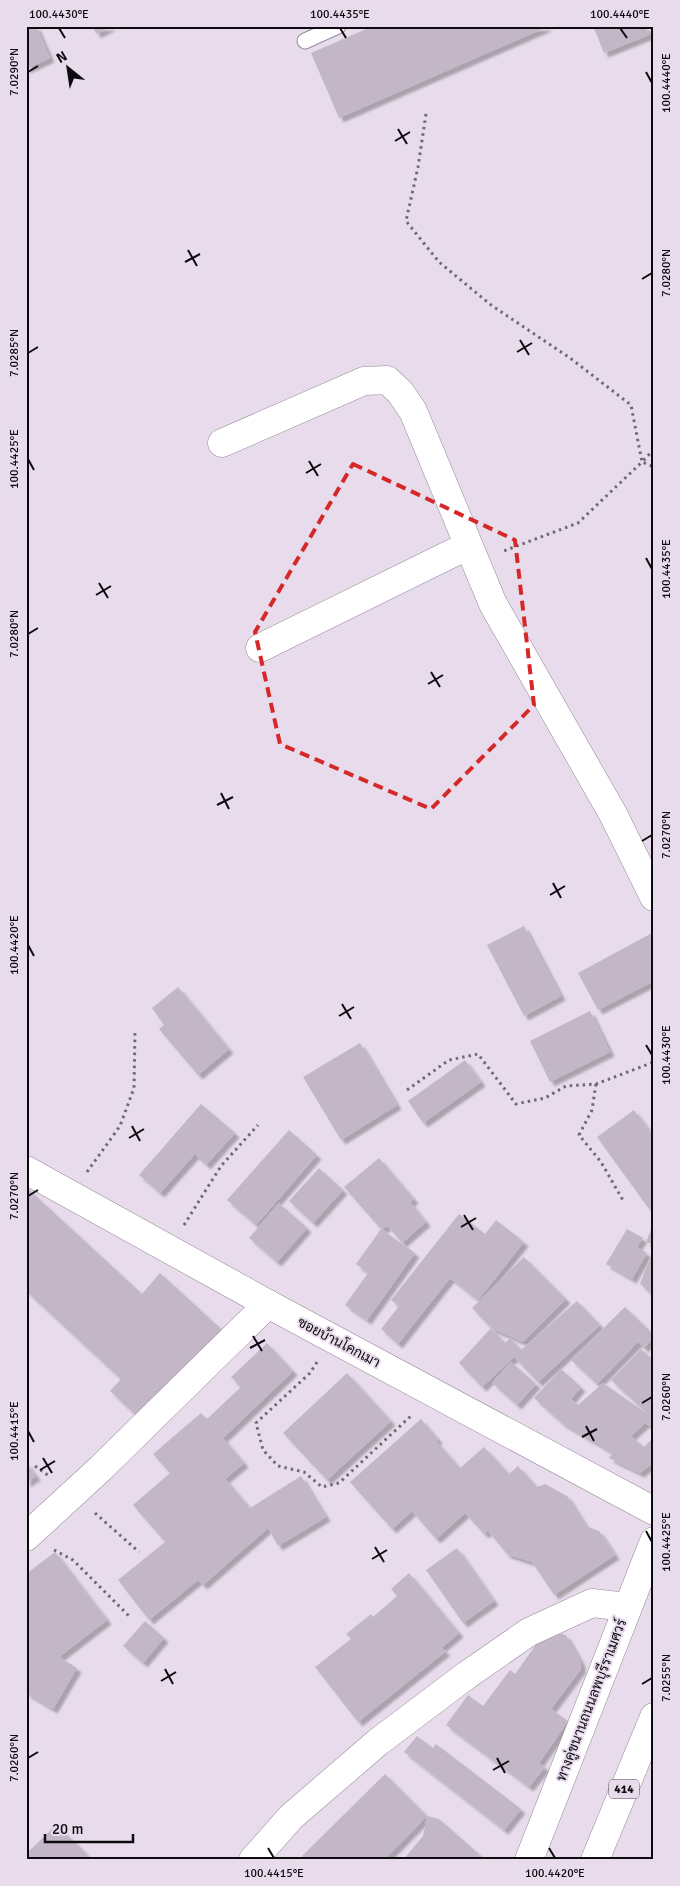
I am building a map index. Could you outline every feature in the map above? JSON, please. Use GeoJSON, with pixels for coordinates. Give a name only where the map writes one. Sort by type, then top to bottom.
{"type":"FeatureCollection","features":[{"type":"Feature","properties":{"kind":"street"},"geometry":{"type":"LineString","coordinates":[[222,443],[364,381],[387,380],[400,392],[413,411],[493,604],[613,814],[654,897]]}},
{"type":"Feature","properties":{"kind":"street"},"geometry":{"type":"LineString","coordinates":[[260,648],[471,554]]}},
{"type":"Feature","properties":{"kind":"street","name":"ซอยบ้านโคกเมา"},"geometry":{"type":"LineString","coordinates":[[26,1170],[268,1304],[654,1511]]}},
{"type":"Feature","properties":{"kind":"street"},"geometry":{"type":"LineString","coordinates":[[26,1537],[74,1494],[268,1304]]}},
{"type":"Feature","properties":{"kind":"street","name":"ทางคู่ขนานถนนลพบุรีราเมศวร์"},"geometry":{"type":"LineString","coordinates":[[529,1860],[654,1541]]}},
{"type":"Feature","properties":{"kind":"street"},"geometry":{"type":"LineString","coordinates":[[253,1860],[291,1817],[378,1742],[467,1675],[529,1632],[592,1602],[627,1608]]}},
{"type":"Feature","properties":{"kind":"street","name":"414"},"geometry":{"type":"LineString","coordinates":[[595,1860],[654,1717]]}},
{"type":"Feature","properties":{"kind":"lane"},"geometry":{"type":"LineString","coordinates":[[305,41],[338,26]]}},
{"type":"Feature","properties":{"kind":"path"},"geometry":{"type":"LineString","coordinates":[[426,114],[418,167],[406,221],[439,262],[491,305],[570,358],[631,405],[642,462]]}},
{"type":"Feature","properties":{"kind":"path"},"geometry":{"type":"LineString","coordinates":[[471,554],[578,522],[654,449]]}},
{"type":"Feature","properties":{"kind":"path"},"geometry":{"type":"LineString","coordinates":[[642,462],[654,468]]}},
{"type":"Feature","properties":{"kind":"path"},"geometry":{"type":"LineString","coordinates":[[68,1193],[94,1163],[120,1126],[134,1088],[135,1032]]}},
{"type":"Feature","properties":{"kind":"path"},"geometry":{"type":"LineString","coordinates":[[407,1090],[450,1060],[478,1054],[516,1104],[545,1098],[566,1086],[596,1084],[654,1062]]}},
{"type":"Feature","properties":{"kind":"path"},"geometry":{"type":"LineString","coordinates":[[596,1084],[592,1110],[579,1135],[600,1162],[624,1202]]}},
{"type":"Feature","properties":{"kind":"path"},"geometry":{"type":"LineString","coordinates":[[170,1249],[221,1166],[258,1126]]}},
{"type":"Feature","properties":{"kind":"path"},"geometry":{"type":"LineString","coordinates":[[333,1338],[310,1373],[256,1423],[263,1450],[278,1466],[304,1472],[322,1488],[339,1483],[397,1431],[434,1393]]}},
{"type":"Feature","properties":{"kind":"path"},"geometry":{"type":"LineString","coordinates":[[74,1494],[139,1552]]}},
{"type":"Feature","properties":{"kind":"path"},"geometry":{"type":"LineString","coordinates":[[51,1548],[72,1560],[130,1617]]}},
{"type":"Feature","properties":{"kind":"highlighted area"},"geometry":{"type":"Polygon","coordinates":[[[353,464],[515,540],[534,705],[431,809],[280,744],[255,632],[353,464]]]}},
{"type":"Feature","properties":{"kind":"building"},"geometry":{"type":"Polygon","coordinates":[[[26,26],[36,26],[50,58],[26,69],[26,26]]]}},
{"type":"Feature","properties":{"kind":"building"},"geometry":{"type":"Polygon","coordinates":[[[93,26],[112,26],[96,34],[93,26]]]}},
{"type":"Feature","properties":{"kind":"building"},"geometry":{"type":"Polygon","coordinates":[[[373,26],[549,26],[339,118],[311,53],[373,26]]]}},
{"type":"Feature","properties":{"kind":"building"},"geometry":{"type":"Polygon","coordinates":[[[593,26],[645,26],[649,35],[604,53],[593,26]]]}},
{"type":"Feature","properties":{"kind":"building"},"geometry":{"type":"Polygon","coordinates":[[[524,926],[561,996],[524,1016],[487,945],[524,926]]]}},
{"type":"Feature","properties":{"kind":"building"},"geometry":{"type":"Polygon","coordinates":[[[652,933],[654,981],[598,1010],[578,973],[652,933]]]}},
{"type":"Feature","properties":{"kind":"building"},"geometry":{"type":"Polygon","coordinates":[[[178,987],[229,1049],[198,1075],[159,1029],[164,1025],[152,1008],[178,987]]]}},
{"type":"Feature","properties":{"kind":"building"},"geometry":{"type":"Polygon","coordinates":[[[590,1011],[610,1052],[550,1082],[530,1041],[590,1011]]]}},
{"type":"Feature","properties":{"kind":"building"},"geometry":{"type":"Polygon","coordinates":[[[360,1043],[397,1105],[341,1140],[303,1077],[360,1043]]]}},
{"type":"Feature","properties":{"kind":"building"},"geometry":{"type":"Polygon","coordinates":[[[465,1060],[481,1082],[423,1123],[408,1101],[465,1060]]]}},
{"type":"Feature","properties":{"kind":"building"},"geometry":{"type":"Polygon","coordinates":[[[201,1104],[235,1133],[206,1165],[195,1154],[160,1193],[139,1175],[201,1104]]]}},
{"type":"Feature","properties":{"kind":"building"},"geometry":{"type":"Polygon","coordinates":[[[634,1110],[654,1137],[652,1213],[597,1137],[634,1110]]]}},
{"type":"Feature","properties":{"kind":"building"},"geometry":{"type":"Polygon","coordinates":[[[289,1130],[317,1155],[256,1225],[227,1200],[289,1130]]]}},
{"type":"Feature","properties":{"kind":"building"},"geometry":{"type":"Polygon","coordinates":[[[379,1158],[414,1199],[410,1202],[426,1222],[402,1243],[388,1226],[381,1229],[344,1187],[379,1158]]]}},
{"type":"Feature","properties":{"kind":"building"},"geometry":{"type":"Polygon","coordinates":[[[319,1168],[343,1190],[313,1223],[289,1201],[319,1168]]]}},
{"type":"Feature","properties":{"kind":"building"},"geometry":{"type":"Polygon","coordinates":[[[26,1187],[142,1294],[160,1273],[221,1329],[139,1418],[110,1391],[121,1379],[26,1291],[26,1187]]]}},
{"type":"Feature","properties":{"kind":"building"},"geometry":{"type":"Polygon","coordinates":[[[279,1203],[307,1228],[277,1262],[249,1238],[279,1203]]]}},
{"type":"Feature","properties":{"kind":"building"},"geometry":{"type":"Polygon","coordinates":[[[459,1214],[485,1234],[496,1220],[524,1242],[478,1300],[450,1278],[398,1344],[381,1329],[399,1306],[391,1300],[459,1214]]]}},
{"type":"Feature","properties":{"kind":"building"},"geometry":{"type":"Polygon","coordinates":[[[654,1222],[654,1245],[646,1242],[654,1222]]]}},
{"type":"Feature","properties":{"kind":"building"},"geometry":{"type":"Polygon","coordinates":[[[381,1229],[415,1253],[367,1320],[345,1305],[368,1273],[356,1264],[381,1229]]]}},
{"type":"Feature","properties":{"kind":"building"},"geometry":{"type":"Polygon","coordinates":[[[627,1229],[643,1238],[637,1247],[647,1253],[632,1279],[606,1264],[627,1229]]]}},
{"type":"Feature","properties":{"kind":"building"},"geometry":{"type":"Polygon","coordinates":[[[654,1248],[654,1296],[640,1284],[654,1248]]]}},
{"type":"Feature","properties":{"kind":"building"},"geometry":{"type":"Polygon","coordinates":[[[524,1257],[566,1299],[523,1342],[491,1328],[472,1308],[524,1257]]]}},
{"type":"Feature","properties":{"kind":"building"},"geometry":{"type":"Polygon","coordinates":[[[577,1301],[600,1325],[538,1382],[514,1357],[482,1387],[459,1363],[491,1328],[505,1343],[510,1338],[521,1350],[577,1301]]]}},
{"type":"Feature","properties":{"kind":"building"},"geometry":{"type":"Polygon","coordinates":[[[625,1307],[654,1335],[654,1338],[644,1348],[638,1342],[597,1384],[571,1360],[625,1307]]]}},
{"type":"Feature","properties":{"kind":"building"},"geometry":{"type":"Polygon","coordinates":[[[267,1343],[293,1371],[223,1438],[244,1463],[225,1479],[250,1508],[301,1476],[326,1517],[278,1546],[268,1528],[203,1585],[198,1580],[149,1620],[118,1580],[165,1542],[133,1505],[170,1473],[153,1454],[201,1413],[207,1419],[241,1387],[231,1377],[267,1343]]]}},
{"type":"Feature","properties":{"kind":"building"},"geometry":{"type":"Polygon","coordinates":[[[641,1349],[654,1361],[654,1429],[645,1423],[631,1436],[644,1447],[654,1437],[654,1462],[640,1473],[609,1458],[613,1453],[562,1423],[534,1398],[561,1369],[581,1387],[571,1399],[578,1405],[603,1383],[649,1415],[611,1380],[641,1349]]]}},
{"type":"Feature","properties":{"kind":"building"},"geometry":{"type":"Polygon","coordinates":[[[511,1362],[536,1384],[517,1405],[492,1383],[511,1362]]]}},
{"type":"Feature","properties":{"kind":"building"},"geometry":{"type":"Polygon","coordinates":[[[347,1373],[391,1421],[327,1480],[283,1433],[347,1373]]]}},
{"type":"Feature","properties":{"kind":"building"},"geometry":{"type":"Polygon","coordinates":[[[421,1419],[438,1439],[436,1441],[460,1468],[484,1447],[509,1474],[518,1466],[537,1487],[545,1484],[567,1496],[586,1526],[599,1531],[615,1555],[554,1595],[532,1562],[507,1554],[488,1531],[484,1534],[465,1513],[436,1539],[412,1511],[392,1529],[350,1482],[421,1419]]]}},
{"type":"Feature","properties":{"kind":"building"},"geometry":{"type":"Polygon","coordinates":[[[26,1462],[36,1476],[26,1483],[26,1462]]]}},
{"type":"Feature","properties":{"kind":"building"},"geometry":{"type":"Polygon","coordinates":[[[457,1548],[494,1601],[463,1623],[426,1570],[457,1548]]]}},
{"type":"Feature","properties":{"kind":"building"},"geometry":{"type":"Polygon","coordinates":[[[55,1552],[107,1620],[59,1657],[77,1668],[53,1709],[26,1693],[26,1574],[55,1552]]]}},
{"type":"Feature","properties":{"kind":"building"},"geometry":{"type":"Polygon","coordinates":[[[409,1573],[459,1633],[441,1648],[446,1651],[358,1722],[315,1667],[351,1639],[346,1634],[371,1614],[373,1617],[397,1596],[391,1589],[409,1573]]]}},
{"type":"Feature","properties":{"kind":"building"},"geometry":{"type":"Polygon","coordinates":[[[145,1621],[164,1638],[143,1663],[123,1646],[145,1621]]]}},
{"type":"Feature","properties":{"kind":"building"},"geometry":{"type":"Polygon","coordinates":[[[552,1632],[566,1635],[581,1662],[581,1669],[551,1709],[568,1721],[539,1763],[545,1767],[529,1787],[446,1725],[468,1695],[483,1706],[510,1670],[515,1674],[540,1639],[552,1632]]]}},
{"type":"Feature","properties":{"kind":"building"},"geometry":{"type":"Polygon","coordinates":[[[417,1736],[433,1748],[436,1744],[521,1809],[504,1830],[404,1752],[417,1736]]]}},
{"type":"Feature","properties":{"kind":"building"},"geometry":{"type":"Polygon","coordinates":[[[385,1774],[427,1816],[384,1860],[306,1860],[302,1856],[385,1774]]]}},
{"type":"Feature","properties":{"kind":"building"},"geometry":{"type":"Polygon","coordinates":[[[427,1816],[439,1819],[480,1855],[476,1860],[403,1860],[423,1836],[427,1816]]]}},
{"type":"Feature","properties":{"kind":"building"},"geometry":{"type":"Polygon","coordinates":[[[56,1825],[92,1860],[31,1860],[26,1854],[56,1825]]]}}]}
